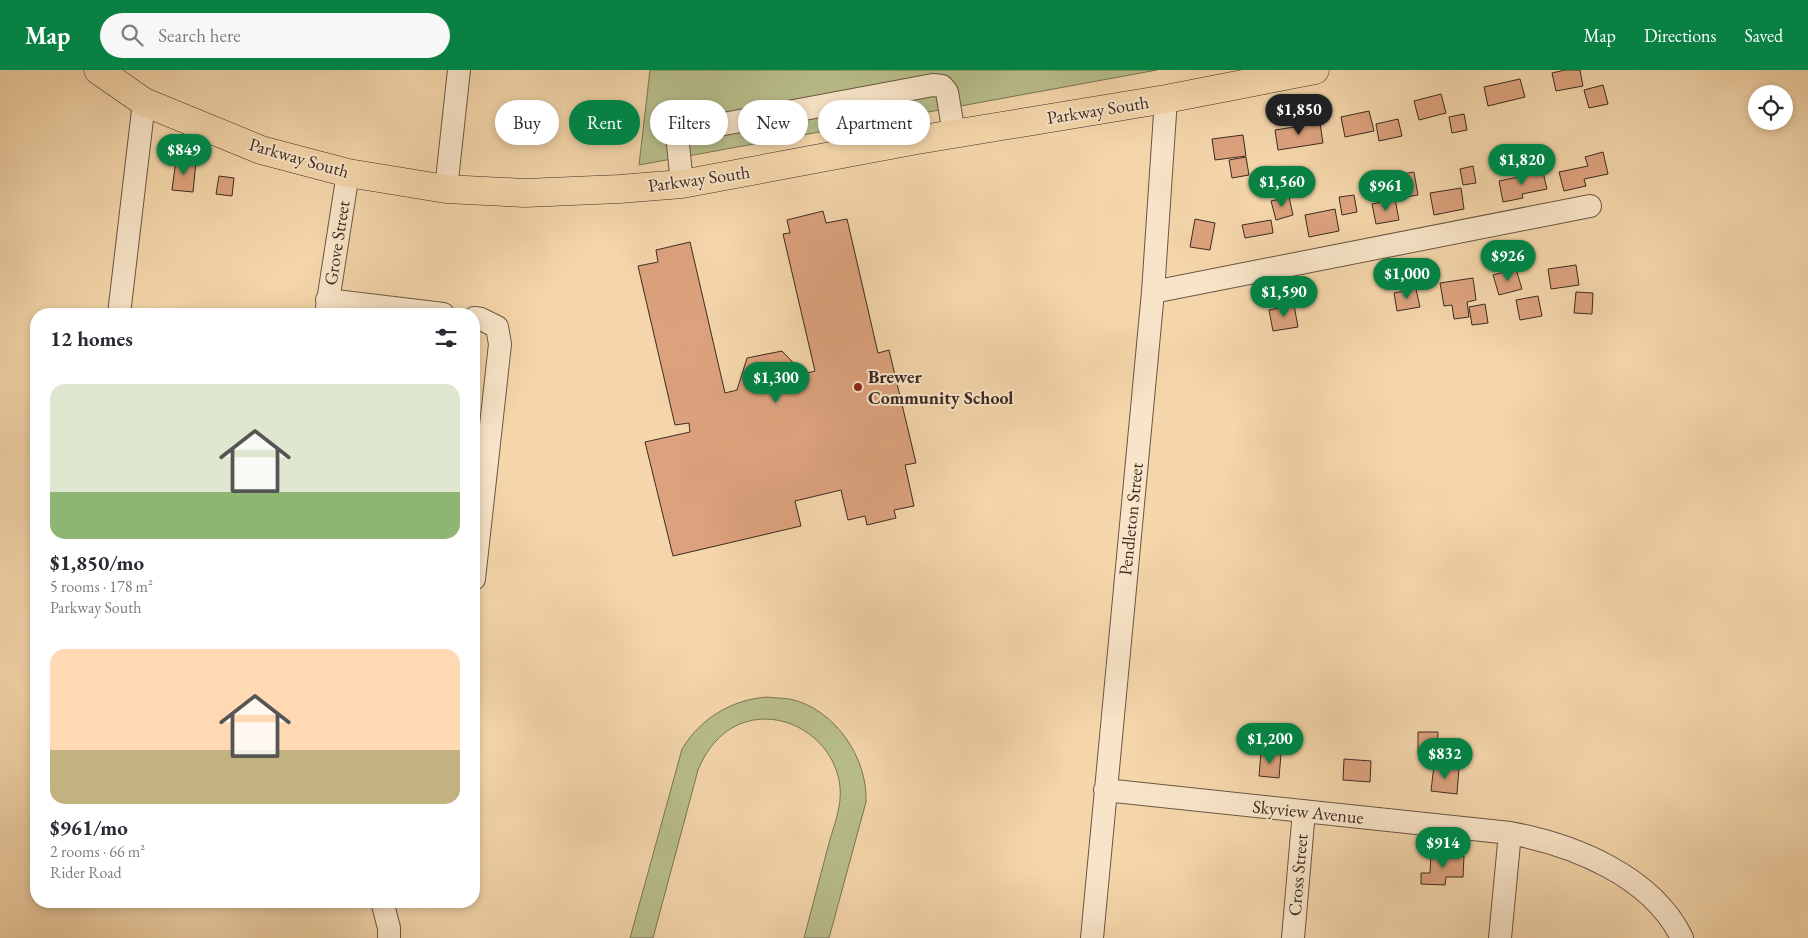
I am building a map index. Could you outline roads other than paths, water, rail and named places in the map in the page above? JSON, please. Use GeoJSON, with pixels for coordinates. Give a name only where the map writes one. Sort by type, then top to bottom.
{"type":"FeatureCollection","features":[{"type":"Feature","properties":{"kind":"main road","name":"Parkway South"},"geometry":{"type":"LineString","coordinates":[[98,70],[144,102],[261,150],[348,173],[446,189],[525,193],[682,184],[954,134],[1166,99],[1279,73],[1315,70]]}},
{"type":"Feature","properties":{"kind":"street"},"geometry":{"type":"LineString","coordinates":[[446,189],[459,70]]}},
{"type":"Feature","properties":{"kind":"street"},"geometry":{"type":"LineString","coordinates":[[682,184],[678,144],[680,135],[686,131],[933,85],[942,86],[947,92],[954,134]]}},
{"type":"Feature","properties":{"kind":"street","name":"Pendleton Street"},"geometry":{"type":"LineString","coordinates":[[1092,938],[1153,292],[1166,99]]}},
{"type":"Feature","properties":{"kind":"street"},"geometry":{"type":"LineString","coordinates":[[119,308],[144,102]]}},
{"type":"Feature","properties":{"kind":"street","name":"Grove Street"},"geometry":{"type":"LineString","coordinates":[[326,307],[348,173]]}},
{"type":"Feature","properties":{"kind":"street"},"geometry":{"type":"LineString","coordinates":[[1153,292],[1590,206]]}},
{"type":"Feature","properties":{"kind":"street"},"geometry":{"type":"LineString","coordinates":[[326,307],[343,308]]}},
{"type":"Feature","properties":{"kind":"street"},"geometry":{"type":"LineString","coordinates":[[480,318],[497,327],[500,344],[480,525]]}},
{"type":"Feature","properties":{"kind":"street","name":"Skyview Avenue"},"geometry":{"type":"LineString","coordinates":[[1105,790],[1510,834],[1539,839],[1572,849],[1611,868],[1649,894],[1674,922],[1682,938]]}},
{"type":"Feature","properties":{"kind":"street","name":"Cross Street"},"geometry":{"type":"LineString","coordinates":[[1293,938],[1304,811]]}},
{"type":"Feature","properties":{"kind":"street"},"geometry":{"type":"LineString","coordinates":[[1500,938],[1510,834]]}},
{"type":"Feature","properties":{"kind":"street"},"geometry":{"type":"LineString","coordinates":[[384,908],[389,928],[389,938]]}},
{"type":"Feature","properties":{"kind":"place","name":"Brewer Community School"},"geometry":{"type":"Point","coordinates":[858,387]}}]}
